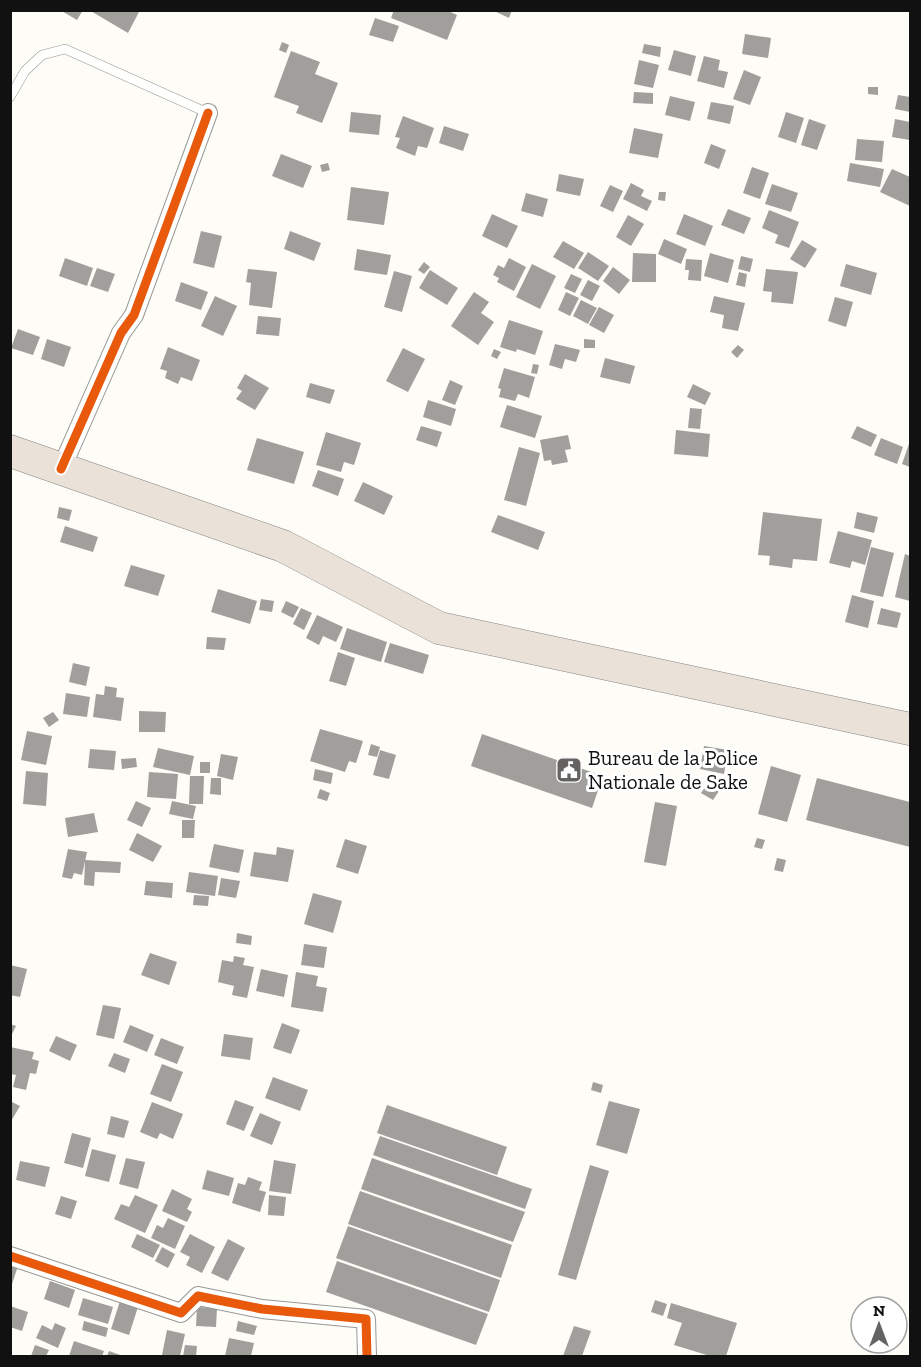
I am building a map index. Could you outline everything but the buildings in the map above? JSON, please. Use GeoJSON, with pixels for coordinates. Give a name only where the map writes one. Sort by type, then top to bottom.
{"type":"FeatureCollection","features":[{"type":"Feature","properties":{"kind":"highway"},"geometry":{"type":"LineString","coordinates":[[10,451],[283,546],[439,628],[910,729]]}},
{"type":"Feature","properties":{"kind":"street"},"geometry":{"type":"LineString","coordinates":[[61,469],[121,333],[134,315],[208,113]]}},
{"type":"Feature","properties":{"kind":"street"},"geometry":{"type":"LineString","coordinates":[[10,1256],[181,1314],[198,1296],[261,1309],[366,1319],[367,1356]]}},
{"type":"Feature","properties":{"kind":"lane"},"geometry":{"type":"LineString","coordinates":[[10,97],[25,71],[42,55],[65,49],[208,113]]}},
{"type":"Feature","properties":{"kind":"cycle path"},"geometry":{"type":"LineString","coordinates":[[61,469],[121,333],[134,315],[208,113]]}},
{"type":"Feature","properties":{"kind":"cycle path"},"geometry":{"type":"LineString","coordinates":[[10,1256],[181,1313],[198,1296],[262,1309],[366,1319],[367,1356]]}},
{"type":"Feature","properties":{"kind":"place","name":"Bureau de la Police Nationale de Sake"},"geometry":{"type":"Point","coordinates":[569,770]}}]}
